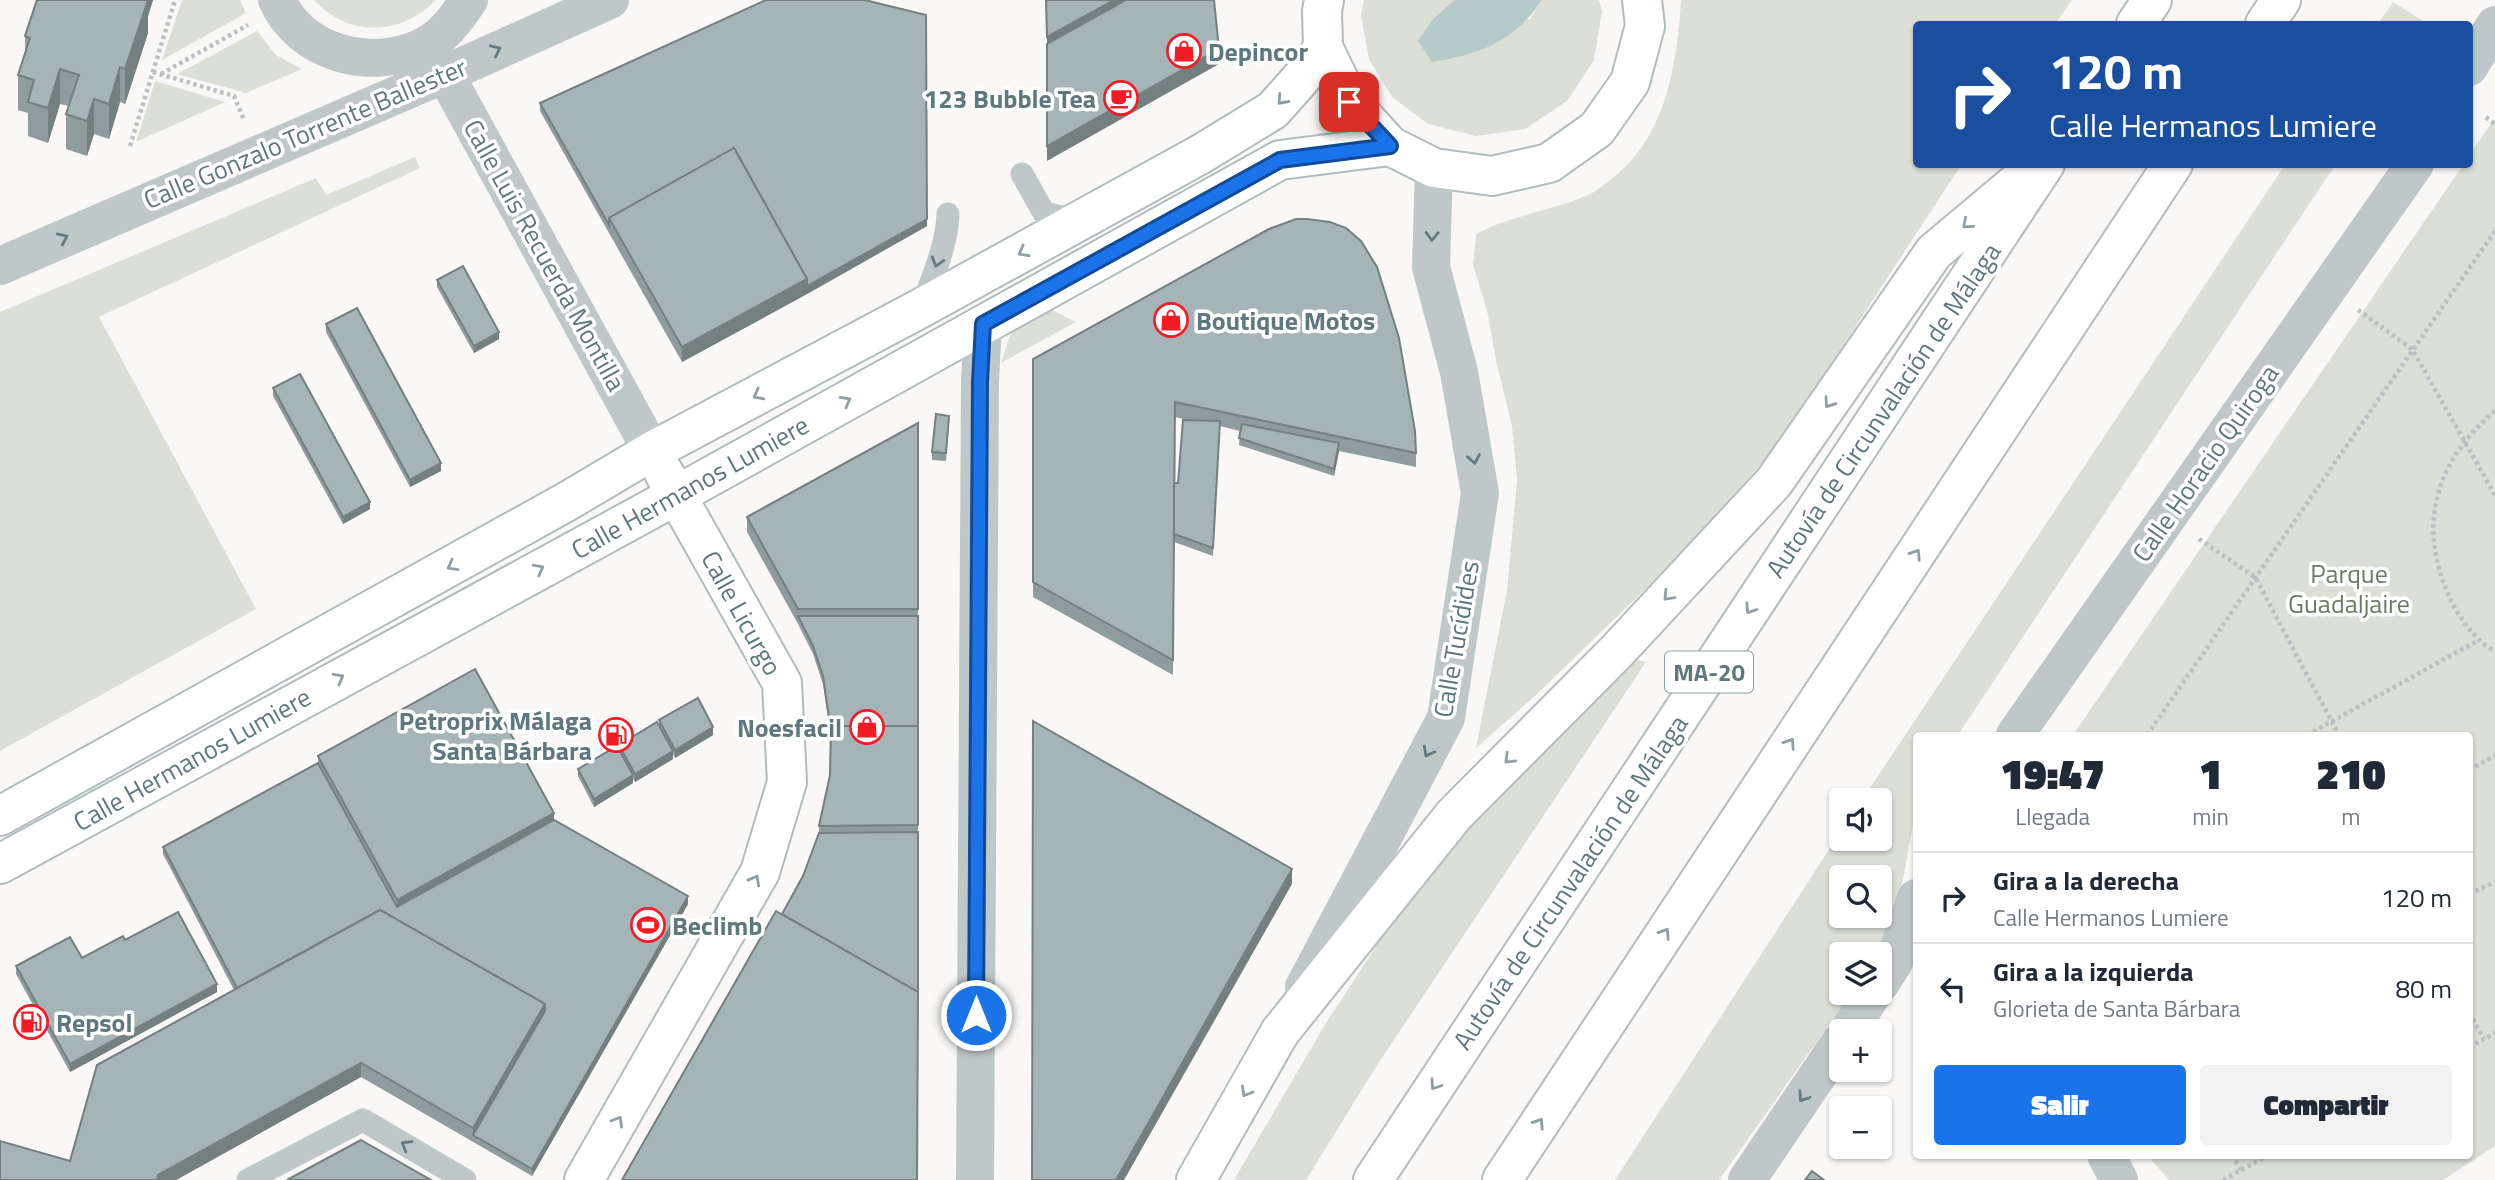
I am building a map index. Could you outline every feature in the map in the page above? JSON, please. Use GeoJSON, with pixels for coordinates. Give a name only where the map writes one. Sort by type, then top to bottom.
{"type":"FeatureCollection","features":[{"type":"Feature","properties":{"kind":"main road"},"geometry":{"type":"LineString","coordinates":[[1324,0],[1323,47],[1349,102],[1390,146],[1434,168],[1492,176],[1549,163],[1597,130],[1630,82],[1645,26],[1642,0]]}},
{"type":"Feature","properties":{"kind":"main road"},"geometry":{"type":"LineString","coordinates":[[2138,21],[2152,0]]}},
{"type":"Feature","properties":{"kind":"main road"},"geometry":{"type":"LineString","coordinates":[[2267,21],[2281,0]]}},
{"type":"Feature","properties":{"kind":"main road","name":"Calle Hermanos Lumiere"},"geometry":{"type":"LineString","coordinates":[[0,864],[663,471],[921,308],[1201,154],[1273,110],[1312,66],[1323,47]]}},
{"type":"Feature","properties":{"kind":"main road","name":"Calle Hermanos Lumiere"},"geometry":{"type":"LineString","coordinates":[[0,816],[566,502],[663,471],[983,324],[1280,160],[1390,146]]}},
{"type":"Feature","properties":{"kind":"main road"},"geometry":{"type":"LineString","coordinates":[[1280,1032],[1454,815],[1618,650],[1774,482],[1934,252],[2033,168]]}},
{"type":"Feature","properties":{"kind":"main road","name":"Autovía de Circunvalación de Málaga"},"geometry":{"type":"LineString","coordinates":[[1373,1180],[2042,168]]}},
{"type":"Feature","properties":{"kind":"main road"},"geometry":{"type":"LineString","coordinates":[[1502,1180],[2170,168]]}},
{"type":"Feature","properties":{"kind":"main road","name":"Calle Licurgo"},"geometry":{"type":"LineString","coordinates":[[584,1180],[760,872],[787,782],[782,683],[663,471]]}},
{"type":"Feature","properties":{"kind":"main road","name":"Calle Tucídides"},"geometry":{"type":"LineString","coordinates":[[1196,1180],[1280,1032]]}},
{"type":"Feature","properties":{"kind":"street"},"geometry":{"type":"LineString","coordinates":[[278,4],[300,32],[328,49],[359,59],[433,61],[469,0]]}},
{"type":"Feature","properties":{"kind":"street","name":"Calle Gonzalo Torrente Ballester"},"geometry":{"type":"LineString","coordinates":[[0,266],[259,153],[433,61],[610,0]]}},
{"type":"Feature","properties":{"kind":"street"},"geometry":{"type":"LineString","coordinates":[[2473,61],[2495,25]]}},
{"type":"Feature","properties":{"kind":"street","name":"Calle Luis Recuerda Montilla"},"geometry":{"type":"LineString","coordinates":[[433,61],[663,471]]}},
{"type":"Feature","properties":{"kind":"street"},"geometry":{"type":"LineString","coordinates":[[2478,106],[2495,61]]}},
{"type":"Feature","properties":{"kind":"street","name":"Calle Tucídides"},"geometry":{"type":"LineString","coordinates":[[1280,1032],[1447,718],[1480,494],[1459,372],[1431,267],[1434,168]]}},
{"type":"Feature","properties":{"kind":"street","name":"Calle Horacio Quiroga"},"geometry":{"type":"LineString","coordinates":[[2017,732],[2406,173]]}},
{"type":"Feature","properties":{"kind":"street"},"geometry":{"type":"LineString","coordinates":[[975,1180],[980,382],[983,324]]}},
{"type":"Feature","properties":{"kind":"street"},"geometry":{"type":"LineString","coordinates":[[1892,965],[1913,907]]}},
{"type":"Feature","properties":{"kind":"street"},"geometry":{"type":"LineString","coordinates":[[1747,1180],[1829,1059]]}},
{"type":"Feature","properties":{"kind":"street"},"geometry":{"type":"LineString","coordinates":[[2108,1159],[2119,1180]]}},
{"type":"Feature","properties":{"kind":"lane"},"geometry":{"type":"LineString","coordinates":[[1022,174],[1044,213],[1079,222]]}},
{"type":"Feature","properties":{"kind":"lane"},"geometry":{"type":"LineString","coordinates":[[921,308],[939,258],[948,225],[948,214]]}},
{"type":"Feature","properties":{"kind":"lane"},"geometry":{"type":"LineString","coordinates":[[248,1180],[363,1120],[465,1180]]}},
{"type":"Feature","properties":{"kind":"path"},"geometry":{"type":"LineString","coordinates":[[130,146],[175,0]]}},
{"type":"Feature","properties":{"kind":"path"},"geometry":{"type":"LineString","coordinates":[[160,75],[278,4]]}},
{"type":"Feature","properties":{"kind":"path"},"geometry":{"type":"LineString","coordinates":[[153,72],[234,96],[259,153]]}},
{"type":"Feature","properties":{"kind":"path"},"geometry":{"type":"LineString","coordinates":[[2478,106],[2495,124]]}},
{"type":"Feature","properties":{"kind":"path"},"geometry":{"type":"LineString","coordinates":[[2149,732],[2495,231]]}},
{"type":"Feature","properties":{"kind":"path"},"geometry":{"type":"LineString","coordinates":[[2355,308],[2412,349],[2495,495]]}},
{"type":"Feature","properties":{"kind":"path"},"geometry":{"type":"LineString","coordinates":[[2493,648],[2479,640],[2458,615],[2438,572],[2432,530],[2438,492],[2451,460],[2463,441],[2495,411]]}},
{"type":"Feature","properties":{"kind":"path"},"geometry":{"type":"LineString","coordinates":[[2198,538],[2255,576],[2338,732]]}},
{"type":"Feature","properties":{"kind":"path"},"geometry":{"type":"LineString","coordinates":[[2312,732],[2479,640]]}},
{"type":"Feature","properties":{"kind":"path"},"geometry":{"type":"LineString","coordinates":[[2473,768],[2495,757]]}},
{"type":"Feature","properties":{"kind":"path"},"geometry":{"type":"LineString","coordinates":[[2473,892],[2495,882]]}},
{"type":"Feature","properties":{"kind":"path"},"geometry":{"type":"LineString","coordinates":[[2473,1020],[2484,1040]]}},
{"type":"Feature","properties":{"kind":"path"},"geometry":{"type":"LineString","coordinates":[[2473,1045],[2495,1033]]}},
{"type":"Feature","properties":{"kind":"path"},"geometry":{"type":"LineString","coordinates":[[2234,1159],[2241,1170]]}},
{"type":"Feature","properties":{"kind":"path"},"geometry":{"type":"LineString","coordinates":[[2223,1180],[2262,1159]]}},
{"type":"Feature","properties":{"kind":"green space"},"geometry":{"type":"Polygon","coordinates":[[[182,0],[240,0],[246,13],[162,60],[182,0]]]}},
{"type":"Feature","properties":{"kind":"green space"},"geometry":{"type":"Polygon","coordinates":[[[314,0],[436,0],[407,21],[375,28],[343,21],[314,0]]]}},
{"type":"Feature","properties":{"kind":"green space"},"geometry":{"type":"Polygon","coordinates":[[[1364,0],[1454,0],[1434,18],[1530,19],[1542,0],[1599,0],[1602,11],[1594,60],[1567,101],[1525,129],[1476,136],[1428,124],[1392,97],[1369,59],[1361,15],[1364,0]]]}},
{"type":"Feature","properties":{"kind":"green space"},"geometry":{"type":"Polygon","coordinates":[[[1681,0],[2072,0],[2057,21],[1913,21],[1913,168],[1959,168],[1783,438],[1693,543],[1536,695],[1476,748],[1507,590],[1517,480],[1512,426],[1487,310],[1473,265],[1476,234],[1503,222],[1591,194],[1629,163],[1644,144],[1665,99],[1672,75],[1681,0]]]}},
{"type":"Feature","properties":{"kind":"green space"},"geometry":{"type":"Polygon","coordinates":[[[2393,2],[2423,21],[2380,21],[2393,2]]]}},
{"type":"Feature","properties":{"kind":"green space"},"geometry":{"type":"Polygon","coordinates":[[[257,31],[276,55],[302,69],[246,93],[177,74],[257,31]]]}},
{"type":"Feature","properties":{"kind":"green space"},"geometry":{"type":"Polygon","coordinates":[[[155,81],[225,102],[136,142],[155,81]]]}},
{"type":"Feature","properties":{"kind":"green space","name":"Parque Guadaljaire"},"geometry":{"type":"Polygon","coordinates":[[[2495,118],[2495,1146],[2443,1180],[2169,1180],[2151,1159],[2473,1159],[2473,732],[2075,732],[2461,168],[2473,168],[2473,149],[2495,118]]]}},
{"type":"Feature","properties":{"kind":"green space"},"geometry":{"type":"Polygon","coordinates":[[[415,157],[420,168],[99,317],[256,609],[0,751],[0,312],[316,178],[326,195],[415,157]]]}},
{"type":"Feature","properties":{"kind":"green space"},"geometry":{"type":"Polygon","coordinates":[[[2283,168],[2333,168],[1960,732],[1913,732],[1913,824],[1903,880],[1892,916],[1892,865],[1829,865],[1829,928],[1889,928],[1884,942],[1829,942],[1829,1005],[1843,1005],[1833,1019],[1829,1019],[1829,1025],[1719,1180],[1615,1180],[1829,850],[1892,851],[1892,788],[1870,788],[2283,168]]]}},
{"type":"Feature","properties":{"kind":"green space"},"geometry":{"type":"Polygon","coordinates":[[[1048,308],[1076,322],[1001,363],[1011,334],[1016,328],[1027,318],[1048,308]]]}},
{"type":"Feature","properties":{"kind":"green space"},"geometry":{"type":"Polygon","coordinates":[[[1638,660],[1646,662],[1379,1062],[1306,1180],[1234,1180],[1326,1023],[1437,853],[1638,660]]]}},
{"type":"Feature","properties":{"kind":"shaded area"},"geometry":{"type":"Polygon","coordinates":[[[1454,0],[1542,0],[1520,26],[1494,44],[1465,55],[1432,62],[1418,41],[1434,18],[1454,0]]]}},
{"type":"Feature","properties":{"kind":"building"},"geometry":{"type":"Polygon","coordinates":[[[37,0],[148,0],[125,69],[120,67],[109,104],[94,99],[87,121],[66,114],[79,75],[60,69],[48,108],[28,102],[34,80],[18,75],[30,38],[25,36],[37,0]]]}},
{"type":"Feature","properties":{"kind":"building"},"geometry":{"type":"Polygon","coordinates":[[[766,0],[865,0],[926,15],[927,219],[807,286],[807,279],[734,148],[609,218],[609,225],[540,103],[766,0]]]}},
{"type":"Feature","properties":{"kind":"building"},"geometry":{"type":"Polygon","coordinates":[[[1046,0],[1114,0],[1047,37],[1046,0]]]}},
{"type":"Feature","properties":{"kind":"building"},"geometry":{"type":"Polygon","coordinates":[[[1126,0],[1214,0],[1219,49],[1047,146],[1047,44],[1126,0]]]}},
{"type":"Feature","properties":{"kind":"building"},"geometry":{"type":"Polygon","coordinates":[[[734,148],[807,279],[682,347],[609,218],[734,148]]]}},
{"type":"Feature","properties":{"kind":"building"},"geometry":{"type":"Polygon","coordinates":[[[1296,219],[1330,222],[1346,228],[1361,241],[1377,267],[1399,338],[1415,431],[1416,453],[1175,402],[1173,660],[1033,582],[1033,359],[1269,229],[1296,219]]]}},
{"type":"Feature","properties":{"kind":"building"},"geometry":{"type":"Polygon","coordinates":[[[463,266],[499,332],[474,346],[437,280],[463,266]]]}},
{"type":"Feature","properties":{"kind":"building"},"geometry":{"type":"Polygon","coordinates":[[[357,308],[441,463],[410,480],[326,324],[357,308]]]}},
{"type":"Feature","properties":{"kind":"building"},"geometry":{"type":"Polygon","coordinates":[[[300,374],[370,502],[343,517],[273,388],[300,374]]]}},
{"type":"Feature","properties":{"kind":"building"},"geometry":{"type":"Polygon","coordinates":[[[936,414],[949,416],[946,453],[932,452],[936,414]]]}},
{"type":"Feature","properties":{"kind":"building"},"geometry":{"type":"Polygon","coordinates":[[[1183,420],[1220,421],[1213,548],[1174,534],[1174,483],[1178,483],[1183,420]]]}},
{"type":"Feature","properties":{"kind":"building"},"geometry":{"type":"Polygon","coordinates":[[[918,423],[918,609],[798,609],[747,517],[918,423]]]}},
{"type":"Feature","properties":{"kind":"building"},"geometry":{"type":"Polygon","coordinates":[[[1242,424],[1339,443],[1334,469],[1239,438],[1242,424]]]}},
{"type":"Feature","properties":{"kind":"building"},"geometry":{"type":"Polygon","coordinates":[[[798,616],[918,616],[918,726],[831,726],[831,732],[823,676],[813,646],[798,616]]]}},
{"type":"Feature","properties":{"kind":"building"},"geometry":{"type":"Polygon","coordinates":[[[475,669],[554,813],[397,900],[318,756],[475,669]]]}},
{"type":"Feature","properties":{"kind":"building"},"geometry":{"type":"Polygon","coordinates":[[[698,698],[713,727],[675,750],[659,720],[698,698]]]}},
{"type":"Feature","properties":{"kind":"building"},"geometry":{"type":"Polygon","coordinates":[[[1033,721],[1292,869],[1116,1180],[1032,1180],[1033,721]]]}},
{"type":"Feature","properties":{"kind":"building"},"geometry":{"type":"Polygon","coordinates":[[[657,722],[673,751],[635,774],[619,745],[657,722]]]}},
{"type":"Feature","properties":{"kind":"building"},"geometry":{"type":"Polygon","coordinates":[[[831,726],[918,726],[918,825],[819,826],[830,775],[831,726]]]}},
{"type":"Feature","properties":{"kind":"building"},"geometry":{"type":"Polygon","coordinates":[[[617,746],[633,775],[594,799],[578,769],[617,746]]]}},
{"type":"Feature","properties":{"kind":"building"},"geometry":{"type":"Polygon","coordinates":[[[318,763],[397,907],[554,820],[688,896],[532,1169],[473,1135],[545,1011],[545,1004],[380,910],[237,988],[163,847],[318,763]]]}},
{"type":"Feature","properties":{"kind":"building"},"geometry":{"type":"Polygon","coordinates":[[[918,832],[918,992],[782,914],[803,876],[819,833],[918,832]]]}},
{"type":"Feature","properties":{"kind":"building"},"geometry":{"type":"Polygon","coordinates":[[[380,910],[545,1004],[473,1128],[361,1063],[158,1175],[157,1180],[0,1180],[0,1141],[70,1161],[97,1065],[380,910]]]}},
{"type":"Feature","properties":{"kind":"building"},"geometry":{"type":"Polygon","coordinates":[[[776,911],[918,992],[917,1180],[622,1180],[776,911]]]}},
{"type":"Feature","properties":{"kind":"building"},"geometry":{"type":"Polygon","coordinates":[[[178,912],[217,984],[70,1064],[16,966],[70,937],[82,958],[123,936],[125,940],[178,912]]]}},
{"type":"Feature","properties":{"kind":"building"},"geometry":{"type":"Polygon","coordinates":[[[361,1140],[431,1180],[287,1180],[361,1140]]]}},
{"type":"Feature","properties":{"kind":"building"},"geometry":{"type":"Polygon","coordinates":[[[1812,1171],[1824,1180],[1805,1180],[1812,1171]]]}},
{"type":"Feature","properties":{"kind":"place","name":"Depincor"},"geometry":{"type":"Point","coordinates":[1184,51]}},
{"type":"Feature","properties":{"kind":"place","name":"123 Bubble Tea"},"geometry":{"type":"Point","coordinates":[1121,98]}},
{"type":"Feature","properties":{"kind":"place","name":"Boutique Motos"},"geometry":{"type":"Point","coordinates":[1171,320]}},
{"type":"Feature","properties":{"kind":"place","name":"Noesfacil"},"geometry":{"type":"Point","coordinates":[867,727]}},
{"type":"Feature","properties":{"kind":"place","name":"Petroprix Málaga Santa Bárbara"},"geometry":{"type":"Point","coordinates":[616,735]}},
{"type":"Feature","properties":{"kind":"place","name":"Beclimb"},"geometry":{"type":"Point","coordinates":[648,925]}},
{"type":"Feature","properties":{"kind":"place","name":"Repsol"},"geometry":{"type":"Point","coordinates":[31,1022]}},
{"type":"Feature","properties":{"kind":"route"},"geometry":{"type":"LineString","coordinates":[[976,1015],[980,382],[983,324],[1280,160],[1390,146],[1349,102]]}}]}
